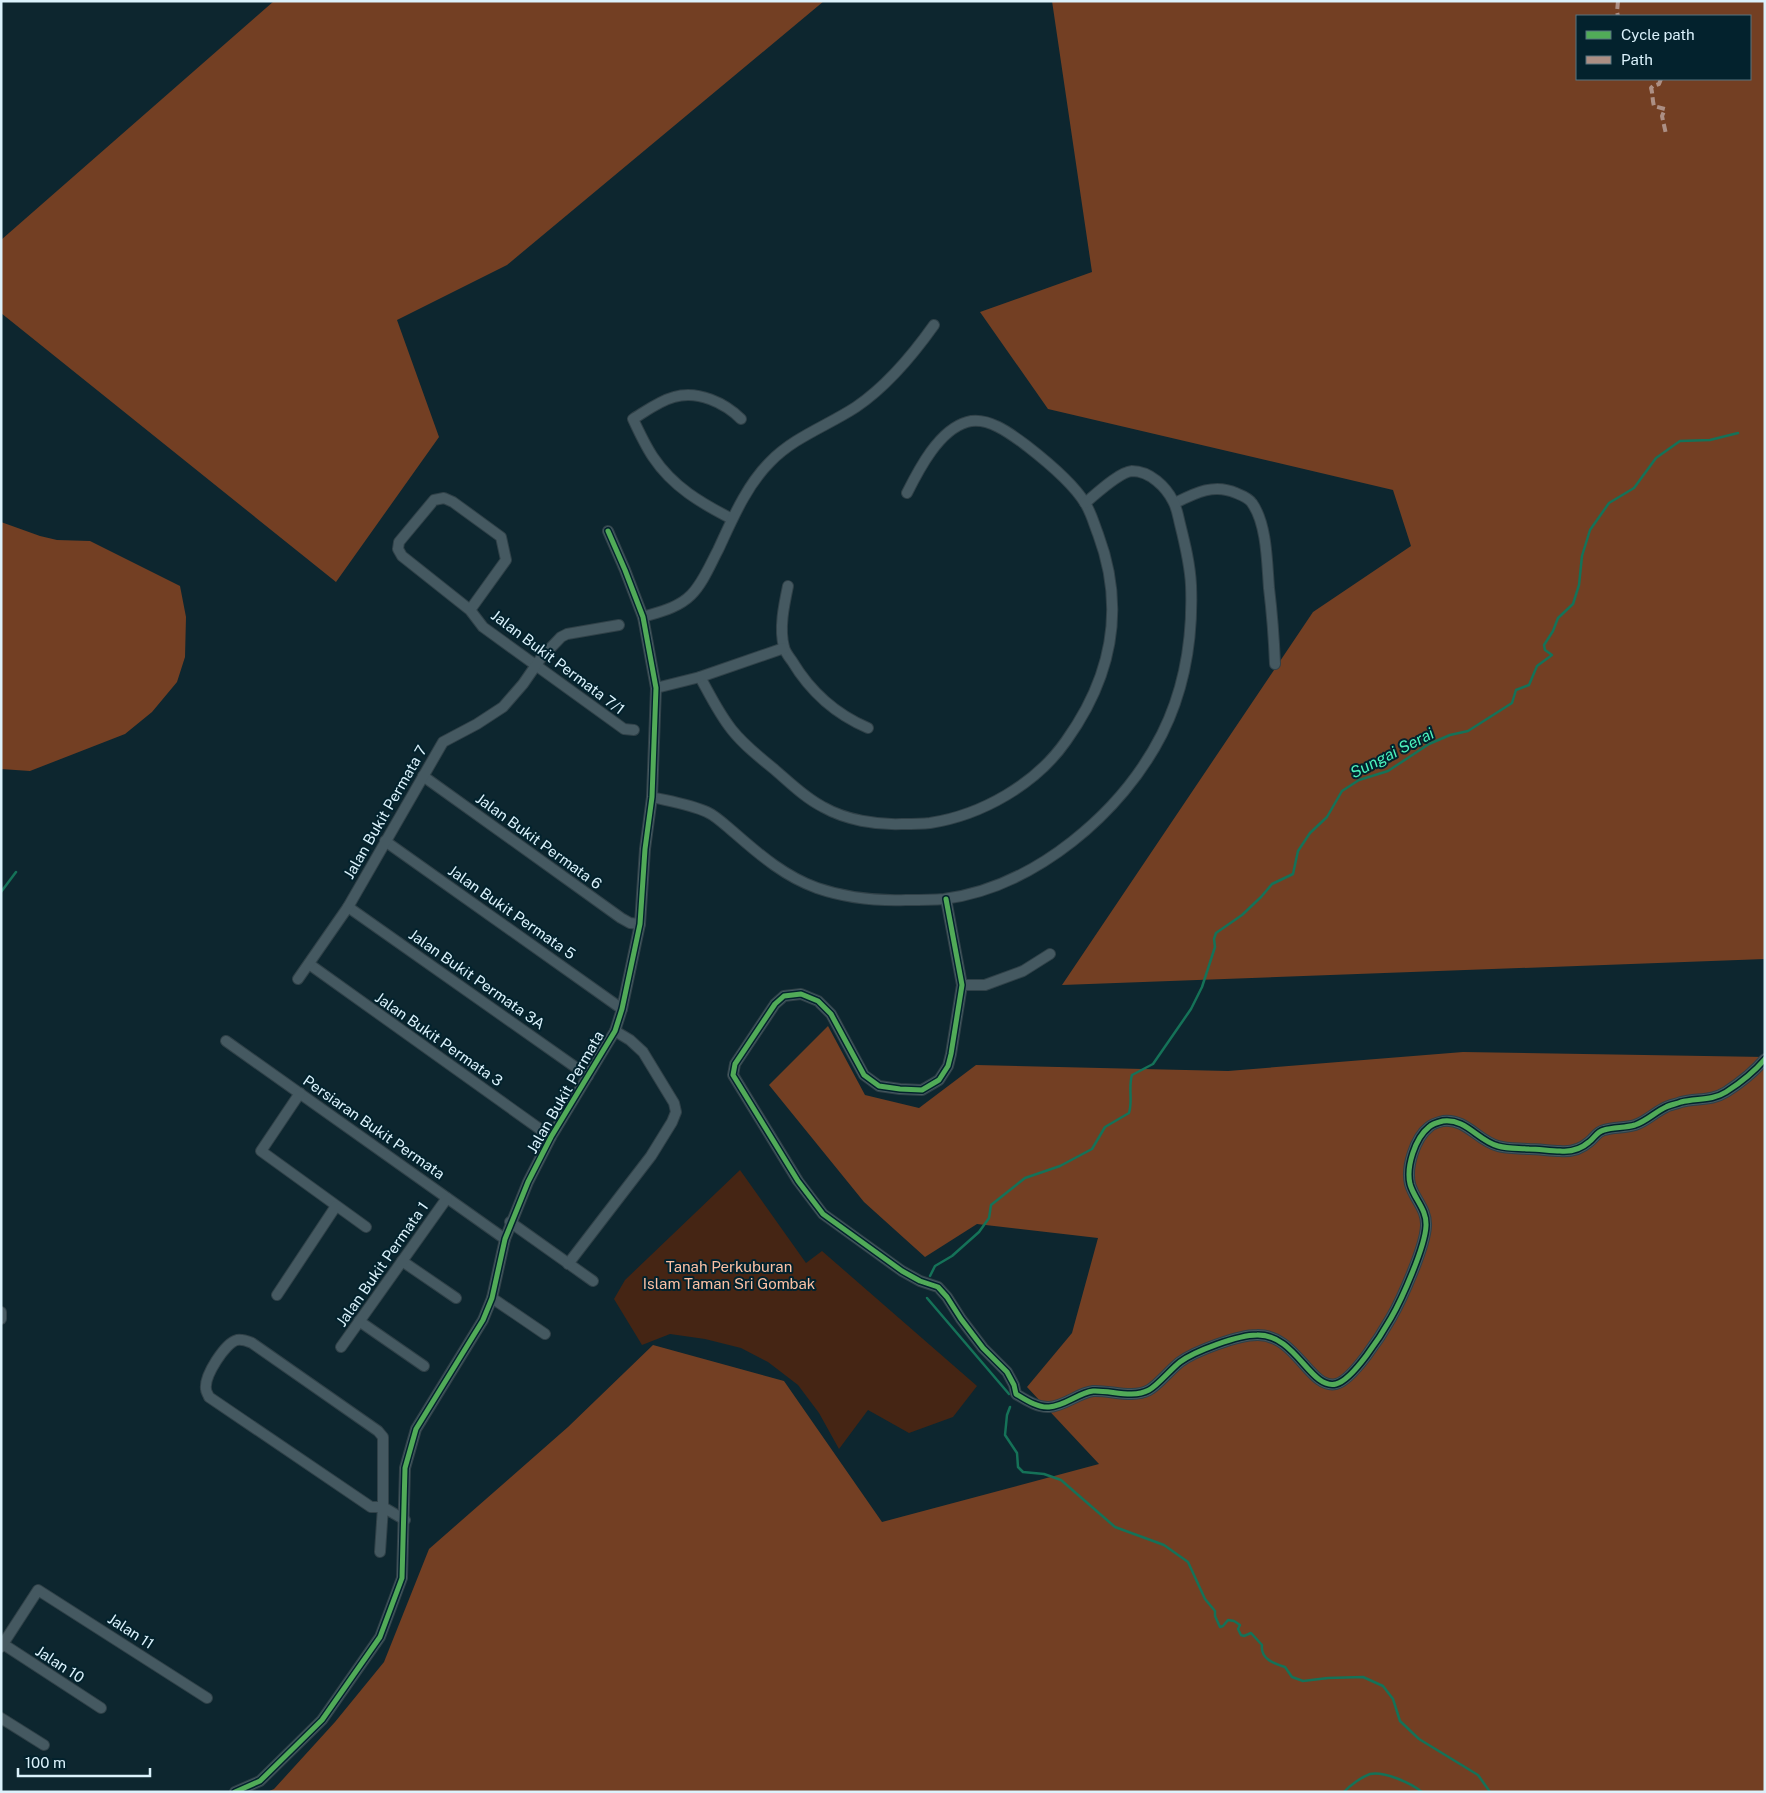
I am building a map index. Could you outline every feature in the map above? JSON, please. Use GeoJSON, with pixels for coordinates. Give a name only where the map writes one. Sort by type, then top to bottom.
{"type":"FeatureCollection","features":[{"type":"Feature","properties":{"kind":"street"},"geometry":{"type":"LineString","coordinates":[[643,617],[671,608],[690,596],[703,580],[732,519],[757,478],[770,462],[792,443],[856,407],[876,391],[916,351],[934,325]]}},
{"type":"Feature","properties":{"kind":"street"},"geometry":{"type":"LineString","coordinates":[[732,519],[695,500],[674,483],[653,457],[633,419],[675,396],[696,396],[722,403],[742,419]]}},
{"type":"Feature","properties":{"kind":"street"},"geometry":{"type":"LineString","coordinates":[[700,677],[720,714],[744,744],[822,807],[864,821],[881,824],[929,823],[970,813],[1010,792],[1057,754],[1086,712],[1100,681],[1110,644],[1112,601],[1110,580],[1105,553],[1085,503],[1064,479],[1037,454],[1014,436],[988,422],[968,422],[941,438],[917,473],[907,493]]}},
{"type":"Feature","properties":{"kind":"street"},"geometry":{"type":"LineString","coordinates":[[652,797],[708,812],[776,868],[816,888],[848,897],[876,901],[946,899],[975,892],[1008,880],[1066,847],[1119,798],[1134,780],[1163,733],[1173,707],[1188,655],[1191,614],[1191,582],[1187,551],[1175,502],[1166,490],[1146,474],[1133,471],[1124,474],[1085,503]]}},
{"type":"Feature","properties":{"kind":"street"},"geometry":{"type":"LineString","coordinates":[[1175,502],[1196,492],[1212,488],[1229,490],[1251,502],[1258,516],[1266,548],[1275,664]]}},
{"type":"Feature","properties":{"kind":"street","name":"Jalan Bukit Permata 7/1"},"geometry":{"type":"LineString","coordinates":[[470,610],[506,560],[501,537],[453,502],[444,498],[434,500],[399,542],[398,549],[402,556],[470,610],[483,627],[624,729],[634,730]]}},
{"type":"Feature","properties":{"kind":"street","name":"Jalan Bukit Permata"},"geometry":{"type":"LineString","coordinates":[[235,1792],[260,1781],[322,1720],[380,1637],[402,1578],[405,1468],[416,1429],[482,1320],[492,1298],[510,1222],[528,1182],[552,1137],[615,1032],[622,1009],[640,924],[645,849],[652,797],[656,688],[643,617],[626,570],[608,531]]}},
{"type":"Feature","properties":{"kind":"street"},"geometry":{"type":"LineString","coordinates":[[788,586],[783,611],[784,648],[797,669],[821,698],[849,720],[868,728]]}},
{"type":"Feature","properties":{"kind":"street","name":"Jalan Bukit Permata 7"},"geometry":{"type":"LineString","coordinates":[[298,979],[348,907],[443,742],[477,724],[503,707],[561,637],[567,634],[618,625]]}},
{"type":"Feature","properties":{"kind":"street"},"geometry":{"type":"LineString","coordinates":[[656,688],[700,677],[784,648]]}},
{"type":"Feature","properties":{"kind":"street","name":"Jalan Bukit Permata 6"},"geometry":{"type":"LineString","coordinates":[[423,776],[621,918],[630,923],[640,924]]}},
{"type":"Feature","properties":{"kind":"street","name":"Jalan Bukit Permata 5"},"geometry":{"type":"LineString","coordinates":[[385,841],[622,1009]]}},
{"type":"Feature","properties":{"kind":"street"},"geometry":{"type":"LineString","coordinates":[[946,899],[962,985],[948,1066],[939,1080],[922,1090],[900,1090],[879,1086],[864,1075],[831,1014],[818,1001],[800,994],[784,996],[775,1004],[735,1064],[733,1075],[798,1181],[824,1214],[902,1271],[920,1281],[938,1287],[983,1348],[1007,1372],[1016,1394],[1030,1402],[1049,1407],[1061,1404],[1088,1392],[1102,1391],[1132,1394],[1150,1390],[1182,1360],[1227,1340],[1256,1335],[1273,1337],[1289,1347],[1318,1381],[1330,1385],[1339,1384],[1350,1377],[1359,1366],[1392,1317],[1424,1241],[1427,1223],[1422,1206],[1410,1184],[1410,1162],[1418,1141],[1428,1127],[1450,1120],[1468,1127],[1483,1139],[1500,1147],[1569,1152],[1591,1141],[1595,1134],[1605,1129],[1635,1125],[1650,1118],[1664,1108],[1685,1101],[1703,1100],[1724,1094],[1754,1071],[1765,1059]]}},
{"type":"Feature","properties":{"kind":"street","name":"Jalan Bukit Permata 3A"},"geometry":{"type":"LineString","coordinates":[[348,907],[588,1076]]}},
{"type":"Feature","properties":{"kind":"street"},"geometry":{"type":"LineString","coordinates":[[962,985],[985,986],[1023,971],[1050,954]]}},
{"type":"Feature","properties":{"kind":"street","name":"Jalan Bukit Permata 3"},"geometry":{"type":"LineString","coordinates":[[309,964],[552,1137]]}},
{"type":"Feature","properties":{"kind":"street"},"geometry":{"type":"LineString","coordinates":[[568,1264],[651,1156],[676,1112],[674,1103],[643,1052],[630,1040],[615,1032]]}},
{"type":"Feature","properties":{"kind":"street","name":"Persiaran Bukit Permata"},"geometry":{"type":"LineString","coordinates":[[226,1041],[505,1239]]}},
{"type":"Feature","properties":{"kind":"street"},"geometry":{"type":"LineString","coordinates":[[300,1093],[261,1151],[366,1227]]}},
{"type":"Feature","properties":{"kind":"street","name":"Jalan Bukit Permata 1"},"geometry":{"type":"LineString","coordinates":[[341,1347],[447,1198]]}},
{"type":"Feature","properties":{"kind":"street"},"geometry":{"type":"LineString","coordinates":[[277,1295],[336,1206]]}},
{"type":"Feature","properties":{"kind":"street"},"geometry":{"type":"LineString","coordinates":[[510,1222],[593,1281]]}},
{"type":"Feature","properties":{"kind":"street"},"geometry":{"type":"LineString","coordinates":[[402,1261],[456,1298]]}},
{"type":"Feature","properties":{"kind":"street"},"geometry":{"type":"LineString","coordinates":[[492,1298],[545,1334]]}},
{"type":"Feature","properties":{"kind":"street"},"geometry":{"type":"LineString","coordinates":[[1,1312],[1,1319]]}},
{"type":"Feature","properties":{"kind":"street"},"geometry":{"type":"LineString","coordinates":[[359,1321],[424,1366]]}},
{"type":"Feature","properties":{"kind":"street"},"geometry":{"type":"LineString","coordinates":[[380,1552],[383,1507],[383,1436],[252,1343],[238,1340],[231,1343],[216,1360],[207,1379],[206,1389],[209,1396],[371,1507],[383,1507],[405,1520]]}},
{"type":"Feature","properties":{"kind":"street","name":"Jalan 11"},"geometry":{"type":"LineString","coordinates":[[2,1646],[38,1590],[207,1698]]}},
{"type":"Feature","properties":{"kind":"street","name":"Jalan 10"},"geometry":{"type":"LineString","coordinates":[[2,1646],[101,1708]]}},
{"type":"Feature","properties":{"kind":"street"},"geometry":{"type":"LineString","coordinates":[[1,1718],[44,1745]]}},
{"type":"Feature","properties":{"kind":"green space","name":"Tanah Perkuburan Islam Taman Sri Gombak"},"geometry":{"type":"Polygon","coordinates":[[[740,1170],[806,1263],[822,1251],[977,1386],[953,1417],[909,1433],[868,1410],[839,1449],[819,1413],[798,1385],[768,1362],[741,1348],[705,1339],[670,1334],[642,1345],[614,1299],[625,1280],[740,1170]]]}},
{"type":"Feature","properties":{"kind":"shaded area"},"geometry":{"type":"Polygon","coordinates":[[[274,1],[824,1],[507,265],[397,320],[439,437],[336,582],[1,313],[1,240],[274,1]]]}},
{"type":"Feature","properties":{"kind":"shaded area"},"geometry":{"type":"Polygon","coordinates":[[[1052,1],[1765,1],[1765,959],[1062,985],[1313,612],[1411,546],[1393,490],[1048,409],[980,312],[1092,272],[1052,1]]]}},
{"type":"Feature","properties":{"kind":"shaded area"},"geometry":{"type":"Polygon","coordinates":[[[1,522],[57,540],[90,541],[180,586],[186,617],[185,657],[177,682],[152,712],[125,734],[30,771],[1,769],[1,522]]]}},
{"type":"Feature","properties":{"kind":"shaded area"},"geometry":{"type":"Polygon","coordinates":[[[828,1026],[865,1095],[919,1108],[976,1065],[1228,1071],[1463,1052],[1765,1057],[1765,1792],[267,1792],[274,1789],[335,1722],[384,1662],[429,1549],[568,1427],[653,1345],[784,1381],[882,1522],[1099,1464],[1027,1387],[1072,1333],[1098,1238],[977,1224],[925,1257],[864,1202],[769,1085],[828,1026]]]}},
{"type":"Feature","properties":{"kind":"waterway","name":"Sungai Serai"},"geometry":{"type":"LineString","coordinates":[[930,1276],[935,1266],[952,1256],[979,1232],[989,1218],[991,1205],[1025,1178],[1060,1166],[1092,1149],[1105,1127],[1129,1113],[1132,1075],[1153,1064],[1191,1009],[1202,987],[1215,947],[1214,939],[1216,933],[1242,915],[1272,884],[1293,874],[1298,851],[1310,833],[1327,817],[1342,791],[1359,780],[1388,771],[1429,744],[1450,735],[1468,731],[1512,703],[1516,690],[1529,685],[1537,666],[1552,655],[1545,650],[1544,645],[1553,631],[1558,618],[1573,604],[1579,585],[1582,556],[1590,530],[1609,503],[1634,488],[1656,458],[1680,441],[1710,440],[1738,433]]}},
{"type":"Feature","properties":{"kind":"waterway"},"geometry":{"type":"LineString","coordinates":[[1,892],[16,872]]}},
{"type":"Feature","properties":{"kind":"waterway","name":"Sungai Serai"},"geometry":{"type":"LineString","coordinates":[[927,1298],[1009,1394]]}},
{"type":"Feature","properties":{"kind":"waterway","name":"Sungai Serai"},"geometry":{"type":"LineString","coordinates":[[1010,1407],[1007,1415],[1005,1435],[1017,1453],[1018,1467],[1023,1472],[1044,1474],[1061,1480],[1115,1527],[1164,1545],[1188,1562],[1205,1599],[1215,1611],[1220,1627],[1228,1620],[1240,1625],[1238,1629],[1241,1635],[1244,1636],[1251,1633],[1262,1645],[1263,1654],[1273,1662],[1285,1667],[1292,1677],[1303,1681],[1363,1677],[1383,1686],[1393,1699],[1400,1721],[1419,1739],[1478,1775],[1490,1792]]}},
{"type":"Feature","properties":{"kind":"waterway"},"geometry":{"type":"LineString","coordinates":[[1344,1792],[1363,1777],[1370,1774],[1382,1774],[1397,1778],[1422,1792]]}},
{"type":"Feature","properties":{"kind":"marked path"},"geometry":{"type":"LineString","coordinates":[[1618,1],[1618,15]]}},
{"type":"Feature","properties":{"kind":"marked path"},"geometry":{"type":"LineString","coordinates":[[1661,80],[1659,84],[1651,88],[1654,106],[1665,109],[1662,116],[1666,134]]}},
{"type":"Feature","properties":{"kind":"cycle path"},"geometry":{"type":"LineString","coordinates":[[235,1792],[260,1781],[322,1720],[380,1637],[402,1578],[405,1468],[416,1429],[483,1320],[492,1298],[505,1239],[528,1182],[551,1137],[615,1031],[622,1009],[640,924],[645,849],[652,797],[656,688],[643,617],[608,531]]}},
{"type":"Feature","properties":{"kind":"cycle path"},"geometry":{"type":"LineString","coordinates":[[946,899],[962,985],[951,1054],[948,1066],[939,1080],[922,1090],[879,1086],[864,1075],[831,1014],[818,1001],[801,994],[784,996],[775,1004],[735,1064],[733,1075],[798,1181],[823,1214],[902,1271],[920,1281],[938,1287],[983,1348],[1007,1372],[1014,1385],[1016,1394],[1041,1406],[1055,1406],[1093,1391],[1129,1394],[1142,1393],[1152,1388],[1180,1362],[1196,1353],[1217,1344],[1257,1335],[1271,1337],[1282,1343],[1318,1379],[1327,1384],[1336,1384],[1343,1381],[1358,1366],[1381,1335],[1401,1299],[1422,1247],[1426,1220],[1410,1184],[1409,1169],[1416,1145],[1430,1126],[1443,1121],[1458,1123],[1484,1140],[1502,1147],[1556,1151],[1571,1150],[1586,1144],[1601,1131],[1635,1125],[1666,1107],[1681,1102],[1721,1095],[1747,1077],[1765,1059]]}}]}
